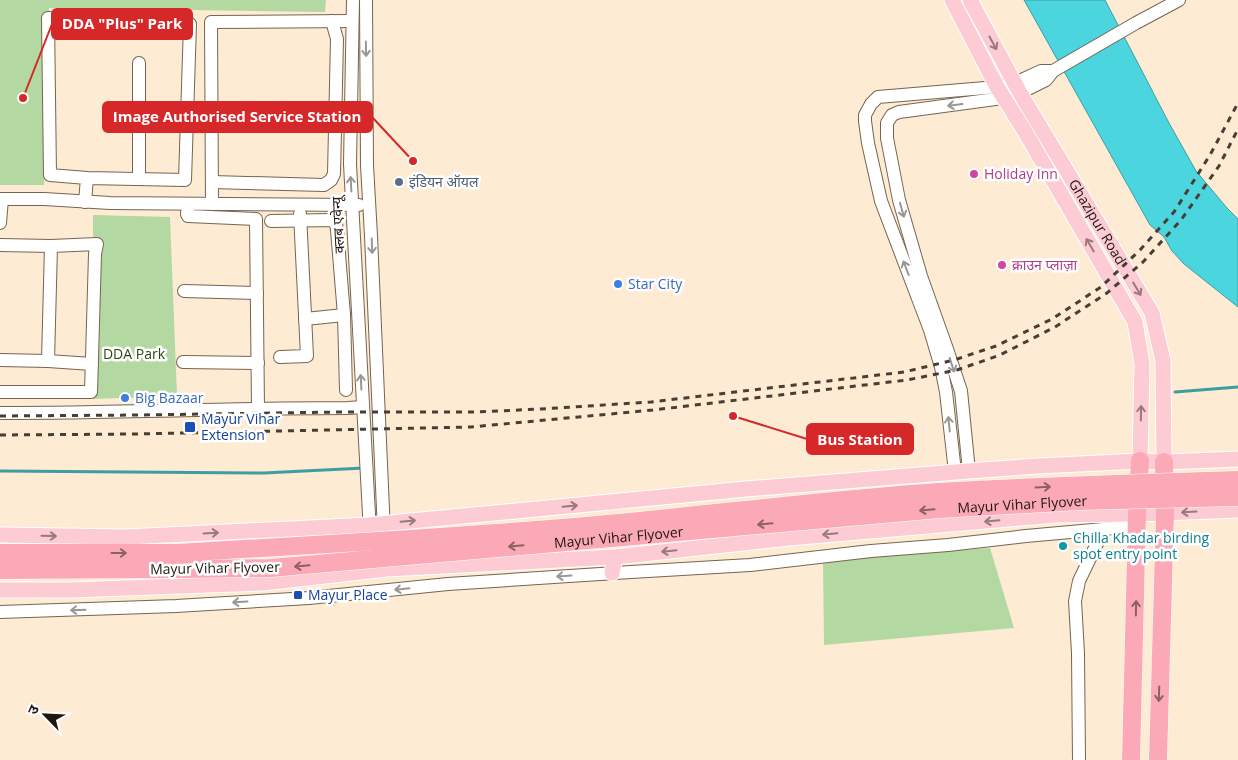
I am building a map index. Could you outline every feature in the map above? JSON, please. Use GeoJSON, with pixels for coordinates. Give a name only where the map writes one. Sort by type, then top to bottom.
{"type":"FeatureCollection","features":[{"type":"Feature","properties":{"kind":"highway"},"geometry":{"type":"LineString","coordinates":[[1131,760],[1140,462]]}},
{"type":"Feature","properties":{"kind":"highway"},"geometry":{"type":"LineString","coordinates":[[1158,760],[1165,513],[1164,462]]}},
{"type":"Feature","properties":{"kind":"highway","name":"Mayur Vihar Flyover"},"geometry":{"type":"LineString","coordinates":[[0,553],[175,553],[550,529],[938,492],[1238,480]]}},
{"type":"Feature","properties":{"kind":"highway","name":"Mayur Vihar Flyover"},"geometry":{"type":"LineString","coordinates":[[0,570],[271,568],[940,509],[1080,501],[1238,496]]}},
{"type":"Feature","properties":{"kind":"main road","name":"Ghazipur Road"},"geometry":{"type":"LineString","coordinates":[[952,0],[1000,92],[1135,322],[1142,364],[1140,462]]}},
{"type":"Feature","properties":{"kind":"main road","name":"Ghazipur Road"},"geometry":{"type":"LineString","coordinates":[[970,0],[1152,313],[1163,361],[1164,462]]}},
{"type":"Feature","properties":{"kind":"main road"},"geometry":{"type":"LineString","coordinates":[[0,535],[126,537],[376,524],[962,471],[1038,466],[1238,459]]}},
{"type":"Feature","properties":{"kind":"main road"},"geometry":{"type":"LineString","coordinates":[[1238,473],[1235,487],[1238,496]]}},
{"type":"Feature","properties":{"kind":"main road"},"geometry":{"type":"LineString","coordinates":[[0,590],[71,590],[263,583],[380,570],[615,557],[789,538],[1046,516],[1137,520],[1165,513],[1238,510]]}},
{"type":"Feature","properties":{"kind":"main road"},"geometry":{"type":"LineString","coordinates":[[258,530],[273,539],[280,552],[277,566],[263,583]]}},
{"type":"Feature","properties":{"kind":"main road"},"geometry":{"type":"LineString","coordinates":[[612,573],[615,557]]}},
{"type":"Feature","properties":{"kind":"street","name":"क्लब एवेन्यू"},"geometry":{"type":"LineString","coordinates":[[352,0],[350,164],[367,482],[376,524]]}},
{"type":"Feature","properties":{"kind":"street"},"geometry":{"type":"LineString","coordinates":[[366,0],[367,165],[381,480],[376,524],[380,570]]}},
{"type":"Feature","properties":{"kind":"street"},"geometry":{"type":"LineString","coordinates":[[962,471],[961,391],[921,276],[900,200],[887,138],[887,123],[892,115],[899,112],[1021,86],[1041,71],[1053,71],[1179,0]]}},
{"type":"Feature","properties":{"kind":"street"},"geometry":{"type":"LineString","coordinates":[[48,18],[190,24],[185,180],[87,178],[50,175],[48,18]]}},
{"type":"Feature","properties":{"kind":"street"},"geometry":{"type":"LineString","coordinates":[[212,182],[324,185],[331,180],[334,174],[337,39],[332,21]]}},
{"type":"Feature","properties":{"kind":"street"},"geometry":{"type":"LineString","coordinates":[[212,204],[210,22],[352,21]]}},
{"type":"Feature","properties":{"kind":"street"},"geometry":{"type":"LineString","coordinates":[[139,64],[140,179]]}},
{"type":"Feature","properties":{"kind":"street"},"geometry":{"type":"LineString","coordinates":[[962,471],[941,367],[930,330],[881,201],[868,143],[865,120],[867,111],[878,97],[1000,92]]}},
{"type":"Feature","properties":{"kind":"street"},"geometry":{"type":"LineString","coordinates":[[871,104],[892,115]]}},
{"type":"Feature","properties":{"kind":"street"},"geometry":{"type":"LineString","coordinates":[[85,202],[87,178]]}},
{"type":"Feature","properties":{"kind":"street"},"geometry":{"type":"LineString","coordinates":[[0,224],[1,199],[44,199],[110,203],[369,205]]}},
{"type":"Feature","properties":{"kind":"street"},"geometry":{"type":"LineString","coordinates":[[188,204],[188,216],[256,219],[258,408]]}},
{"type":"Feature","properties":{"kind":"street"},"geometry":{"type":"LineString","coordinates":[[280,357],[307,356],[300,205]]}},
{"type":"Feature","properties":{"kind":"street","name":"क्लब एवेन्यू"},"geometry":{"type":"LineString","coordinates":[[300,221],[332,220],[336,224],[344,315],[346,390]]}},
{"type":"Feature","properties":{"kind":"street"},"geometry":{"type":"LineString","coordinates":[[271,221],[300,221]]}},
{"type":"Feature","properties":{"kind":"street"},"geometry":{"type":"LineString","coordinates":[[0,245],[51,246],[97,244],[95,254],[91,392],[0,392]]}},
{"type":"Feature","properties":{"kind":"street"},"geometry":{"type":"LineString","coordinates":[[48,361],[51,246]]}},
{"type":"Feature","properties":{"kind":"street"},"geometry":{"type":"LineString","coordinates":[[184,291],[257,293]]}},
{"type":"Feature","properties":{"kind":"street"},"geometry":{"type":"LineString","coordinates":[[305,319],[344,315]]}},
{"type":"Feature","properties":{"kind":"street"},"geometry":{"type":"LineString","coordinates":[[0,360],[92,364]]}},
{"type":"Feature","properties":{"kind":"street"},"geometry":{"type":"LineString","coordinates":[[183,362],[258,364]]}},
{"type":"Feature","properties":{"kind":"street"},"geometry":{"type":"LineString","coordinates":[[0,413],[363,407]]}},
{"type":"Feature","properties":{"kind":"street"},"geometry":{"type":"LineString","coordinates":[[0,612],[176,606],[309,598],[448,584],[750,565],[871,551],[1104,529],[1137,520]]}},
{"type":"Feature","properties":{"kind":"street"},"geometry":{"type":"LineString","coordinates":[[1080,760],[1075,601],[1079,581],[1104,529]]}},
{"type":"Feature","properties":{"kind":"green space"},"geometry":{"type":"Polygon","coordinates":[[[0,0],[326,0],[325,12],[49,8],[44,185],[0,185],[0,0]]]}},
{"type":"Feature","properties":{"kind":"green space","name":"DDA Park"},"geometry":{"type":"Polygon","coordinates":[[[93,215],[170,217],[177,396],[93,399],[93,215]]]}},
{"type":"Feature","properties":{"kind":"green space"},"geometry":{"type":"Polygon","coordinates":[[[990,548],[1014,628],[824,645],[823,560],[990,548]]]}},
{"type":"Feature","properties":{"kind":"water"},"geometry":{"type":"Polygon","coordinates":[[[1024,0],[1105,0],[1196,171],[1238,219],[1238,307],[1184,264],[1172,251],[1164,237],[1150,225],[1024,0]]]}},
{"type":"Feature","properties":{"kind":"waterway"},"geometry":{"type":"LineString","coordinates":[[1175,392],[1238,387]]}},
{"type":"Feature","properties":{"kind":"waterway"},"geometry":{"type":"LineString","coordinates":[[0,471],[264,473],[364,468]]}},
{"type":"Feature","properties":{"kind":"railway"},"geometry":{"type":"LineString","coordinates":[[0,416],[475,412],[541,409],[651,402],[904,372],[954,360],[996,346],[1052,319],[1101,287],[1140,250],[1174,212],[1210,155],[1238,103]]}},
{"type":"Feature","properties":{"kind":"railway"},"geometry":{"type":"LineString","coordinates":[[0,435],[471,427],[653,410],[907,380],[957,370],[1000,355],[1055,327],[1107,293],[1143,262],[1181,220],[1219,166],[1238,129]]}},
{"type":"Feature","properties":{"kind":"place","name":"DDA \"Plus\" Park"},"geometry":{"type":"Point","coordinates":[23,98]}},
{"type":"Feature","properties":{"kind":"place","name":"Image Authorised Service Station"},"geometry":{"type":"Point","coordinates":[413,161]}},
{"type":"Feature","properties":{"kind":"place","name":"Holiday Inn"},"geometry":{"type":"Point","coordinates":[974,174]}},
{"type":"Feature","properties":{"kind":"place","name":"इंडियन ऑयल"},"geometry":{"type":"Point","coordinates":[399,182]}},
{"type":"Feature","properties":{"kind":"place","name":"क्राउन प्लाज़ा"},"geometry":{"type":"Point","coordinates":[1002,265]}},
{"type":"Feature","properties":{"kind":"place","name":"Star City"},"geometry":{"type":"Point","coordinates":[618,284]}},
{"type":"Feature","properties":{"kind":"place","name":"Big Bazaar"},"geometry":{"type":"Point","coordinates":[125,398]}},
{"type":"Feature","properties":{"kind":"place","name":"Bus Station"},"geometry":{"type":"Point","coordinates":[733,416]}},
{"type":"Feature","properties":{"kind":"place","name":"Mayur Vihar Extension"},"geometry":{"type":"Point","coordinates":[190,427]}},
{"type":"Feature","properties":{"kind":"place","name":"Chilla Khadar birding spot entry point"},"geometry":{"type":"Point","coordinates":[1063,546]}},
{"type":"Feature","properties":{"kind":"place","name":"Mayur Place"},"geometry":{"type":"Point","coordinates":[298,595]}}]}
